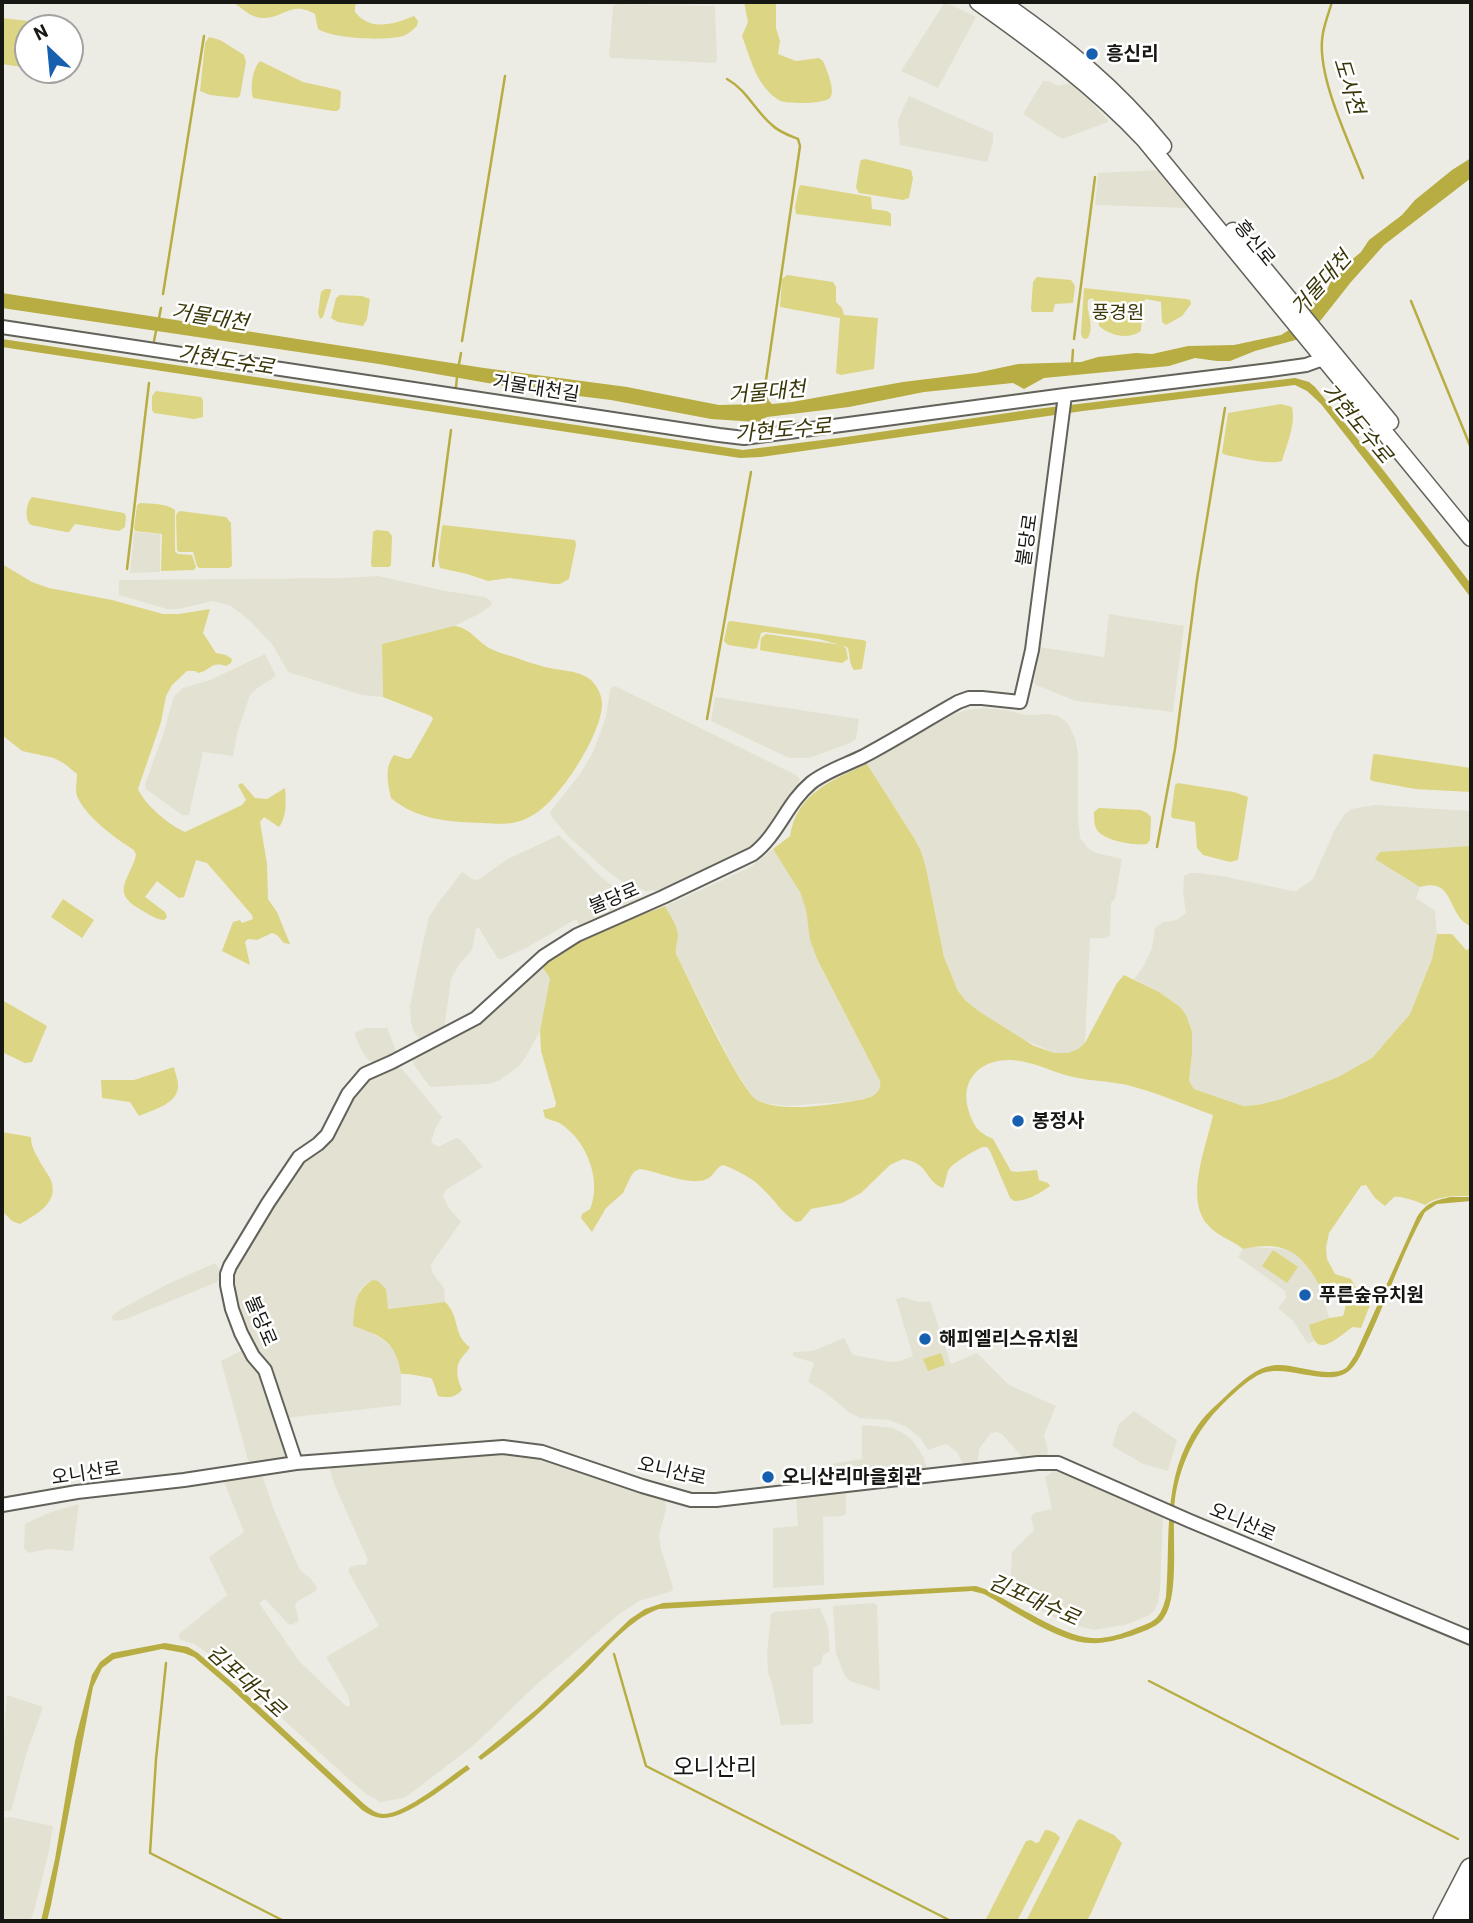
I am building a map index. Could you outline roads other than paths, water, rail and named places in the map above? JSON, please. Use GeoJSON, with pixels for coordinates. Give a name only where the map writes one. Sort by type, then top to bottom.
{"type":"FeatureCollection","features":[{"type":"Feature","properties":{"kind":"highway"},"geometry":{"type":"LineString","coordinates":[[1444,1921],[1471,1869]]}},
{"type":"Feature","properties":{"kind":"highway"},"geometry":{"type":"LineString","coordinates":[[1462,1921],[1471,1902]]}},
{"type":"Feature","properties":{"kind":"main road","name":"흥신로"},"geometry":{"type":"LineString","coordinates":[[978,2],[1040,45],[1104,99],[1161,160],[1289,308]]}},
{"type":"Feature","properties":{"kind":"main road","name":"흥신로"},"geometry":{"type":"LineString","coordinates":[[1001,2],[1092,70],[1140,118],[1316,341],[1471,522]]}},
{"type":"Feature","properties":{"kind":"main road","name":"흥신로"},"geometry":{"type":"LineString","coordinates":[[1330,357],[1471,538]]}},
{"type":"Feature","properties":{"kind":"street","name":"거물대천길"},"geometry":{"type":"LineString","coordinates":[[2,327],[744,438],[1065,395]]}},
{"type":"Feature","properties":{"kind":"street"},"geometry":{"type":"LineString","coordinates":[[1065,395],[1306,365],[1330,357]]}},
{"type":"Feature","properties":{"kind":"street","name":"불당로"},"geometry":{"type":"LineString","coordinates":[[296,1463],[265,1370],[253,1356],[232,1309],[227,1274],[268,1203],[299,1157],[327,1135],[348,1094],[365,1074],[476,1018],[544,956],[577,935],[753,854],[764,846],[797,798],[820,777],[864,756],[958,702],[969,698],[1020,702],[1032,650],[1065,395]]}},
{"type":"Feature","properties":{"kind":"street","name":"오니산로"},"geometry":{"type":"LineString","coordinates":[[2,1505],[77,1492],[184,1480],[296,1463],[497,1447],[522,1448],[554,1455],[691,1500],[716,1500],[1038,1463],[1058,1464],[1471,1638]]}},
{"type":"Feature","properties":{"kind":"waterway","name":"도사천"},"geometry":{"type":"LineString","coordinates":[[1332,2],[1323,33],[1324,67],[1334,106],[1363,178]]}},
{"type":"Feature","properties":{"kind":"waterway"},"geometry":{"type":"LineString","coordinates":[[163,294],[204,36]]}},
{"type":"Feature","properties":{"kind":"waterway"},"geometry":{"type":"LineString","coordinates":[[462,341],[505,76]]}},
{"type":"Feature","properties":{"kind":"waterway","name":"거물대천"},"geometry":{"type":"LineString","coordinates":[[727,79],[740,89],[775,127],[798,139],[800,146],[766,380]]}},
{"type":"Feature","properties":{"kind":"waterway"},"geometry":{"type":"LineString","coordinates":[[1074,339],[1095,177]]}},
{"type":"Feature","properties":{"kind":"waterway","name":"도사천"},"geometry":{"type":"LineString","coordinates":[[1411,301],[1471,448]]}},
{"type":"Feature","properties":{"kind":"waterway"},"geometry":{"type":"LineString","coordinates":[[159,318],[161,308]]}},
{"type":"Feature","properties":{"kind":"waterway"},"geometry":{"type":"LineString","coordinates":[[154,341],[156,331]]}},
{"type":"Feature","properties":{"kind":"waterway"},"geometry":{"type":"LineString","coordinates":[[1072,364],[1073,350]]}},
{"type":"Feature","properties":{"kind":"waterway"},"geometry":{"type":"LineString","coordinates":[[459,364],[461,353]]}},
{"type":"Feature","properties":{"kind":"waterway"},"geometry":{"type":"LineString","coordinates":[[456,387],[457,377]]}},
{"type":"Feature","properties":{"kind":"waterway"},"geometry":{"type":"LineString","coordinates":[[127,569],[149,383]]}},
{"type":"Feature","properties":{"kind":"waterway"},"geometry":{"type":"LineString","coordinates":[[1157,847],[1175,749],[1197,579],[1225,408]]}},
{"type":"Feature","properties":{"kind":"waterway","name":"가현도수로"},"geometry":{"type":"LineString","coordinates":[[758,429],[760,418]]}},
{"type":"Feature","properties":{"kind":"waterway"},"geometry":{"type":"LineString","coordinates":[[433,566],[451,430]]}},
{"type":"Feature","properties":{"kind":"waterway"},"geometry":{"type":"LineString","coordinates":[[707,719],[751,472]]}},
{"type":"Feature","properties":{"kind":"waterway"},"geometry":{"type":"LineString","coordinates":[[614,1654],[646,1766],[951,1921]]}},
{"type":"Feature","properties":{"kind":"waterway"},"geometry":{"type":"LineString","coordinates":[[166,1663],[150,1853],[284,1921]]}},
{"type":"Feature","properties":{"kind":"waterway"},"geometry":{"type":"LineString","coordinates":[[1149,1681],[1458,1839]]}},
{"type":"Feature","properties":{"kind":"place","name":"흥신리"},"geometry":{"type":"Point","coordinates":[1092,54]}},
{"type":"Feature","properties":{"kind":"place","name":"봉정사"},"geometry":{"type":"Point","coordinates":[1018,1121]}},
{"type":"Feature","properties":{"kind":"place","name":"푸른숲유치원"},"geometry":{"type":"Point","coordinates":[1305,1295]}},
{"type":"Feature","properties":{"kind":"place","name":"해피엘리스유치원"},"geometry":{"type":"Point","coordinates":[925,1339]}},
{"type":"Feature","properties":{"kind":"place","name":"오니산리마을회관"},"geometry":{"type":"Point","coordinates":[768,1477]}},
{"type":"Feature","properties":{"kind":"district","name":"오니산리"},"geometry":{"type":"Point","coordinates":[715,1767]}},
{"type":"Feature","properties":{"kind":"park label","name":"풍경원"},"geometry":{"type":"Point","coordinates":[1118,313]}},
{"type":"Feature","properties":{"kind":"water label","name":"김포대수로"},"geometry":{"type":"Point","coordinates":[1034,1600]}},
{"type":"Feature","properties":{"kind":"water label","name":"김포대수로"},"geometry":{"type":"Point","coordinates":[246,1681]}}]}
